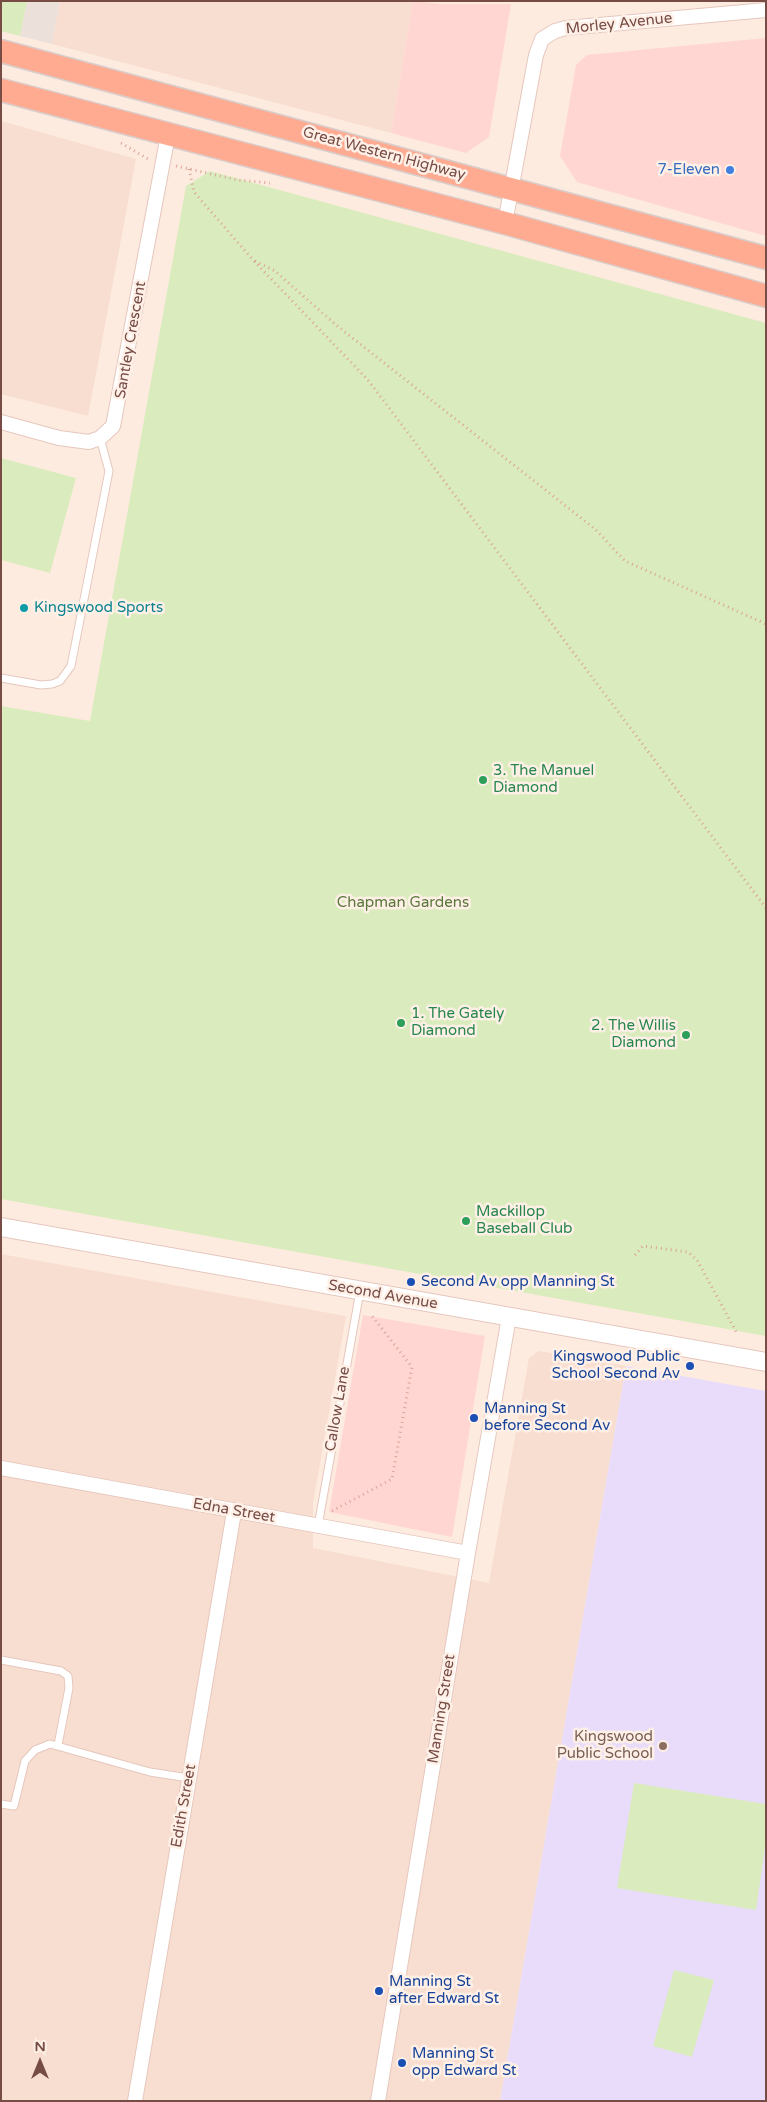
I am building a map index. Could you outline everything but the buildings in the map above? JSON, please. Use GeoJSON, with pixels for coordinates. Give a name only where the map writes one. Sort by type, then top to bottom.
{"type":"FeatureCollection","features":[{"type":"Feature","properties":{"kind":"highway","name":"Great Western Highway"},"geometry":{"type":"LineString","coordinates":[[1,51],[766,258]]}},
{"type":"Feature","properties":{"kind":"highway"},"geometry":{"type":"LineString","coordinates":[[1,90],[504,223],[766,296]]}},
{"type":"Feature","properties":{"kind":"street","name":"Morley Avenue"},"geometry":{"type":"LineString","coordinates":[[504,223],[536,55],[542,39],[566,28],[766,10]]}},
{"type":"Feature","properties":{"kind":"street","name":"Santley Crescent"},"geometry":{"type":"LineString","coordinates":[[100,438],[114,426],[117,417],[168,135]]}},
{"type":"Feature","properties":{"kind":"street"},"geometry":{"type":"LineString","coordinates":[[1,422],[74,441],[89,442],[100,438]]}},
{"type":"Feature","properties":{"kind":"street","name":"Second Avenue"},"geometry":{"type":"LineString","coordinates":[[1,1227],[766,1362]]}},
{"type":"Feature","properties":{"kind":"street","name":"Manning Street"},"geometry":{"type":"LineString","coordinates":[[378,2101],[468,1553],[509,1317]]}},
{"type":"Feature","properties":{"kind":"street","name":"Edna Street"},"geometry":{"type":"LineString","coordinates":[[1,1468],[234,1512],[468,1553]]}},
{"type":"Feature","properties":{"kind":"street","name":"Edith Street"},"geometry":{"type":"LineString","coordinates":[[134,2101],[234,1512]]}},
{"type":"Feature","properties":{"kind":"lane"},"geometry":{"type":"LineString","coordinates":[[1,678],[41,685],[52,684],[60,681],[71,666],[109,471],[100,438]]}},
{"type":"Feature","properties":{"kind":"lane","name":"Callow Lane"},"geometry":{"type":"LineString","coordinates":[[318,1526],[360,1291]]}},
{"type":"Feature","properties":{"kind":"lane"},"geometry":{"type":"LineString","coordinates":[[1,1660],[61,1671],[68,1676],[69,1688],[58,1745]]}},
{"type":"Feature","properties":{"kind":"lane"},"geometry":{"type":"LineString","coordinates":[[1,1804],[14,1806],[23,1766],[30,1753],[50,1744],[150,1772],[189,1778]]}},
{"type":"Feature","properties":{"kind":"path"},"geometry":{"type":"LineString","coordinates":[[189,169],[194,192],[253,260],[368,380],[766,908]]}},
{"type":"Feature","properties":{"kind":"path"},"geometry":{"type":"LineString","coordinates":[[253,260],[275,271],[336,325],[595,528],[626,561],[766,624]]}},
{"type":"Feature","properties":{"kind":"path"},"geometry":{"type":"LineString","coordinates":[[635,1255],[643,1246],[688,1252],[697,1260],[738,1335]]}},
{"type":"Feature","properties":{"kind":"path"},"geometry":{"type":"LineString","coordinates":[[320,1511],[328,1512],[392,1479],[412,1367],[372,1316]]}},
{"type":"Feature","properties":{"kind":"shaded area"},"geometry":{"type":"Polygon","coordinates":[[[27,1],[60,1],[52,44],[20,36],[27,1]]]}},
{"type":"Feature","properties":{"kind":"shaded area"},"geometry":{"type":"Polygon","coordinates":[[[60,1],[413,1],[391,133],[52,44],[60,1]]]}},
{"type":"Feature","properties":{"kind":"shaded area"},"geometry":{"type":"Polygon","coordinates":[[[413,1],[440,4],[511,4],[489,137],[466,153],[391,133],[413,1]]]}},
{"type":"Feature","properties":{"kind":"shaded area"},"geometry":{"type":"Polygon","coordinates":[[[766,38],[766,236],[577,182],[560,156],[576,65],[587,55],[766,38]]]}},
{"type":"Feature","properties":{"kind":"shaded area"},"geometry":{"type":"Polygon","coordinates":[[[1,121],[136,159],[88,416],[1,394],[1,121]]]}},
{"type":"Feature","properties":{"kind":"shaded area"},"geometry":{"type":"Polygon","coordinates":[[[1,1254],[346,1316],[313,1503],[313,1548],[489,1583],[529,1358],[539,1351],[626,1366],[500,2101],[1,2101],[1,1254]]]}},
{"type":"Feature","properties":{"kind":"shaded area"},"geometry":{"type":"Polygon","coordinates":[[[363,1315],[485,1336],[452,1537],[329,1512],[363,1315]]]}},
{"type":"Feature","properties":{"kind":"shaded area","name":"Kingswood Public School"},"geometry":{"type":"Polygon","coordinates":[[[626,1366],[766,1391],[766,2101],[500,2101],[626,1366]]]}},
{"type":"Feature","properties":{"kind":"green space"},"geometry":{"type":"Polygon","coordinates":[[[1,1],[27,1],[20,36],[1,31],[1,1]]]}},
{"type":"Feature","properties":{"kind":"green space","name":"Chapman Gardens"},"geometry":{"type":"Polygon","coordinates":[[[210,171],[766,323],[766,1336],[1,1199],[1,706],[90,721],[186,186],[210,171]]]}},
{"type":"Feature","properties":{"kind":"green space"},"geometry":{"type":"Polygon","coordinates":[[[1,458],[76,478],[50,573],[1,560],[1,458]]]}},
{"type":"Feature","properties":{"kind":"green space"},"geometry":{"type":"Polygon","coordinates":[[[634,1783],[766,1804],[766,1841],[756,1910],[617,1888],[634,1783]]]}},
{"type":"Feature","properties":{"kind":"green space"},"geometry":{"type":"Polygon","coordinates":[[[674,1970],[714,1980],[692,2057],[653,2046],[674,1970]]]}},
{"type":"Feature","properties":{"kind":"place","name":"7-Eleven"},"geometry":{"type":"Point","coordinates":[730,170]}},
{"type":"Feature","properties":{"kind":"place","name":"Kingswood Sports"},"geometry":{"type":"Point","coordinates":[24,608]}},
{"type":"Feature","properties":{"kind":"place","name":"3. The Manuel Diamond"},"geometry":{"type":"Point","coordinates":[483,780]}},
{"type":"Feature","properties":{"kind":"place","name":"1. The Gately Diamond"},"geometry":{"type":"Point","coordinates":[401,1023]}},
{"type":"Feature","properties":{"kind":"place","name":"2. The Willis Diamond"},"geometry":{"type":"Point","coordinates":[686,1035]}},
{"type":"Feature","properties":{"kind":"place","name":"Mackillop Baseball Club"},"geometry":{"type":"Point","coordinates":[466,1221]}},
{"type":"Feature","properties":{"kind":"place","name":"Second Av opp Manning St"},"geometry":{"type":"Point","coordinates":[411,1282]}},
{"type":"Feature","properties":{"kind":"place","name":"Kingswood Public School Second Av"},"geometry":{"type":"Point","coordinates":[690,1366]}},
{"type":"Feature","properties":{"kind":"place","name":"Manning St before Second Av"},"geometry":{"type":"Point","coordinates":[474,1418]}},
{"type":"Feature","properties":{"kind":"place","name":"Kingswood Public School"},"geometry":{"type":"Point","coordinates":[663,1746]}},
{"type":"Feature","properties":{"kind":"place","name":"Manning St after Edward St"},"geometry":{"type":"Point","coordinates":[379,1991]}},
{"type":"Feature","properties":{"kind":"place","name":"Manning St opp Edward St"},"geometry":{"type":"Point","coordinates":[402,2063]}}]}
